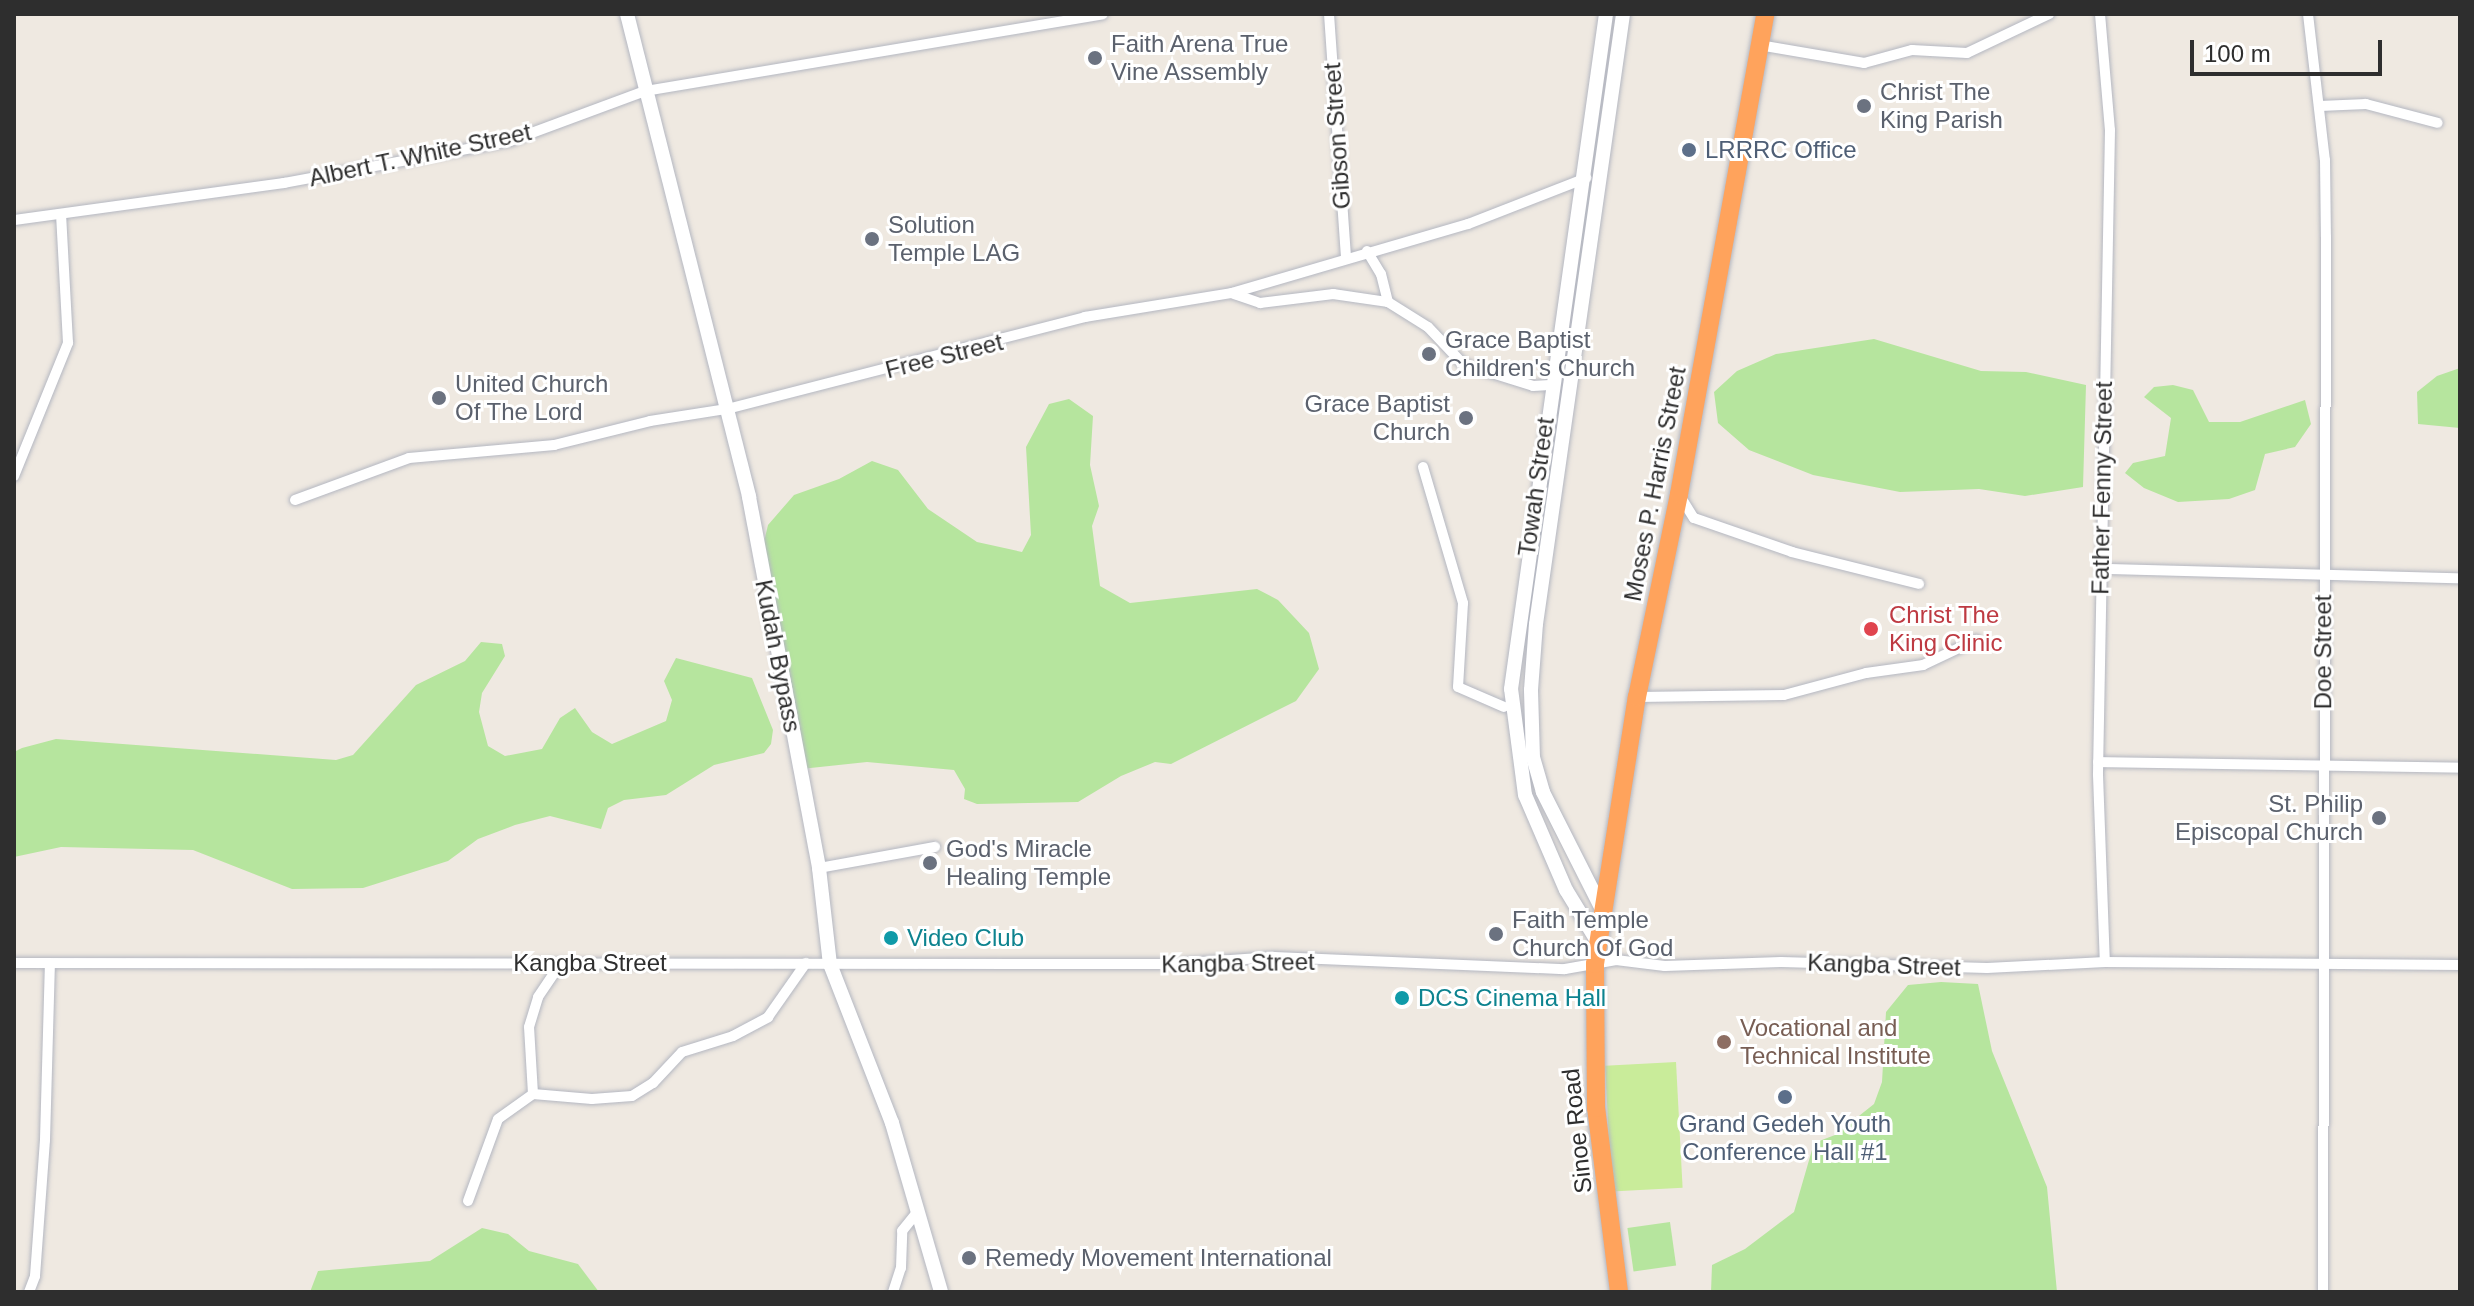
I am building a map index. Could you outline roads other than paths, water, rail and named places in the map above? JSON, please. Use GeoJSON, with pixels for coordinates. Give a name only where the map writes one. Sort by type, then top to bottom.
{"type":"FeatureCollection","features":[{"type":"Feature","properties":{"kind":"highway","name":"Moses P. Harris Street"},"geometry":{"type":"LineString","coordinates":[[1595,964],[1637,697],[1679,494],[1765,14]]}},
{"type":"Feature","properties":{"kind":"highway","name":"Sinoe Road"},"geometry":{"type":"LineString","coordinates":[[1595,964],[1596,1108],[1619,1292]]}},
{"type":"Feature","properties":{"kind":"street","name":"Kudah Bypass"},"geometry":{"type":"LineString","coordinates":[[627,14],[727,409],[819,868],[830,964],[919,1210],[941,1292]]}},
{"type":"Feature","properties":{"kind":"street","name":"Albert T. White Street"},"geometry":{"type":"LineString","coordinates":[[14,220],[284,183],[510,141],[645,91],[1103,14]]}},
{"type":"Feature","properties":{"kind":"street","name":"Gibson Street"},"geometry":{"type":"LineString","coordinates":[[1329,14],[1346,258]]}},
{"type":"Feature","properties":{"kind":"street","name":"Towah Street"},"geometry":{"type":"LineString","coordinates":[[1599,944],[1541,837],[1525,795],[1512,729],[1513,650],[1550,385],[1586,178],[1606,14]]}},
{"type":"Feature","properties":{"kind":"street","name":"Towah Street"},"geometry":{"type":"LineString","coordinates":[[1604,913],[1581,875],[1543,792],[1533,758],[1530,713],[1536,624],[1623,14]]}},
{"type":"Feature","properties":{"kind":"street"},"geometry":{"type":"LineString","coordinates":[[1759,45],[1864,63],[1912,50],[1967,53],[2049,14]]}},
{"type":"Feature","properties":{"kind":"street","name":"Father Fenny Street"},"geometry":{"type":"LineString","coordinates":[[2100,14],[2110,130],[2100,498],[2105,569],[2100,597],[2098,762],[2105,962]]}},
{"type":"Feature","properties":{"kind":"street","name":"Doe Street"},"geometry":{"type":"LineString","coordinates":[[2308,14],[2320,106],[2326,237],[2323,1292]]}},
{"type":"Feature","properties":{"kind":"street"},"geometry":{"type":"LineString","coordinates":[[2320,106],[2366,104],[2438,123]]}},
{"type":"Feature","properties":{"kind":"street","name":"Free Street"},"geometry":{"type":"LineString","coordinates":[[295,500],[409,458],[554,445],[650,421],[727,409],[1085,317],[1232,293],[1367,251],[1468,224],[1586,178]]}},
{"type":"Feature","properties":{"kind":"street"},"geometry":{"type":"LineString","coordinates":[[14,476],[68,343],[61,214]]}},
{"type":"Feature","properties":{"kind":"street"},"geometry":{"type":"LineString","coordinates":[[1367,251],[1381,274],[1388,302]]}},
{"type":"Feature","properties":{"kind":"street"},"geometry":{"type":"LineString","coordinates":[[1232,293],[1260,303],[1333,294],[1388,302],[1428,327],[1463,364],[1522,384],[1550,385]]}},
{"type":"Feature","properties":{"kind":"street"},"geometry":{"type":"LineString","coordinates":[[1423,467],[1463,603],[1458,687],[1504,707]]}},
{"type":"Feature","properties":{"kind":"street"},"geometry":{"type":"LineString","coordinates":[[1679,494],[1694,518],[1792,552],[1919,584]]}},
{"type":"Feature","properties":{"kind":"street"},"geometry":{"type":"LineString","coordinates":[[2105,569],[2460,578]]}},
{"type":"Feature","properties":{"kind":"street"},"geometry":{"type":"LineString","coordinates":[[1637,697],[1784,695],[1866,673],[1923,665],[1976,640]]}},
{"type":"Feature","properties":{"kind":"street"},"geometry":{"type":"LineString","coordinates":[[2098,762],[2460,768]]}},
{"type":"Feature","properties":{"kind":"street"},"geometry":{"type":"LineString","coordinates":[[819,868],[935,847]]}},
{"type":"Feature","properties":{"kind":"street","name":"Kangba Street"},"geometry":{"type":"LineString","coordinates":[[14,963],[1173,964],[1274,957],[1428,967],[1565,969],[1616,960],[1665,966],[1781,962],[1987,968],[2105,962],[2460,965]]}},
{"type":"Feature","properties":{"kind":"street"},"geometry":{"type":"LineString","coordinates":[[29,1292],[35,1276],[45,1140],[50,963]]}},
{"type":"Feature","properties":{"kind":"street"},"geometry":{"type":"LineString","coordinates":[[468,1201],[498,1119],[533,1094],[592,1099],[632,1096],[653,1083],[682,1052],[733,1036],[768,1017],[806,963]]}},
{"type":"Feature","properties":{"kind":"street"},"geometry":{"type":"LineString","coordinates":[[533,1094],[529,1027],[538,997],[560,964]]}},
{"type":"Feature","properties":{"kind":"street"},"geometry":{"type":"LineString","coordinates":[[893,1292],[901,1268],[902,1231],[919,1210]]}},
{"type":"Feature","properties":{"kind":"place","name":"Faith Arena True Vine Assembly"},"geometry":{"type":"Point","coordinates":[1095,58]}},
{"type":"Feature","properties":{"kind":"place","name":"Christ The King Parish"},"geometry":{"type":"Point","coordinates":[1864,106]}},
{"type":"Feature","properties":{"kind":"place","name":"LRRRC Office"},"geometry":{"type":"Point","coordinates":[1689,150]}},
{"type":"Feature","properties":{"kind":"place","name":"Solution Temple LAG"},"geometry":{"type":"Point","coordinates":[872,239]}},
{"type":"Feature","properties":{"kind":"place","name":"Grace Baptist Children's Church"},"geometry":{"type":"Point","coordinates":[1429,354]}},
{"type":"Feature","properties":{"kind":"place","name":"United Church Of The Lord"},"geometry":{"type":"Point","coordinates":[439,398]}},
{"type":"Feature","properties":{"kind":"place","name":"Grace Baptist Church"},"geometry":{"type":"Point","coordinates":[1466,418]}},
{"type":"Feature","properties":{"kind":"place","name":"Christ The King Clinic"},"geometry":{"type":"Point","coordinates":[1871,629]}},
{"type":"Feature","properties":{"kind":"place","name":"St. Philip Episcopal Church"},"geometry":{"type":"Point","coordinates":[2379,818]}},
{"type":"Feature","properties":{"kind":"place","name":"God's Miracle Healing Temple"},"geometry":{"type":"Point","coordinates":[930,863]}},
{"type":"Feature","properties":{"kind":"place","name":"Faith Temple Church Of God"},"geometry":{"type":"Point","coordinates":[1496,934]}},
{"type":"Feature","properties":{"kind":"place","name":"Video Club"},"geometry":{"type":"Point","coordinates":[891,938]}},
{"type":"Feature","properties":{"kind":"place","name":"DCS Cinema Hall"},"geometry":{"type":"Point","coordinates":[1402,998]}},
{"type":"Feature","properties":{"kind":"place","name":"Vocational and Technical Institute"},"geometry":{"type":"Point","coordinates":[1724,1042]}},
{"type":"Feature","properties":{"kind":"place","name":"Grand Gedeh Youth Conference Hall #1"},"geometry":{"type":"Point","coordinates":[1785,1097]}},
{"type":"Feature","properties":{"kind":"place","name":"Remedy Movement International"},"geometry":{"type":"Point","coordinates":[969,1258]}}]}
